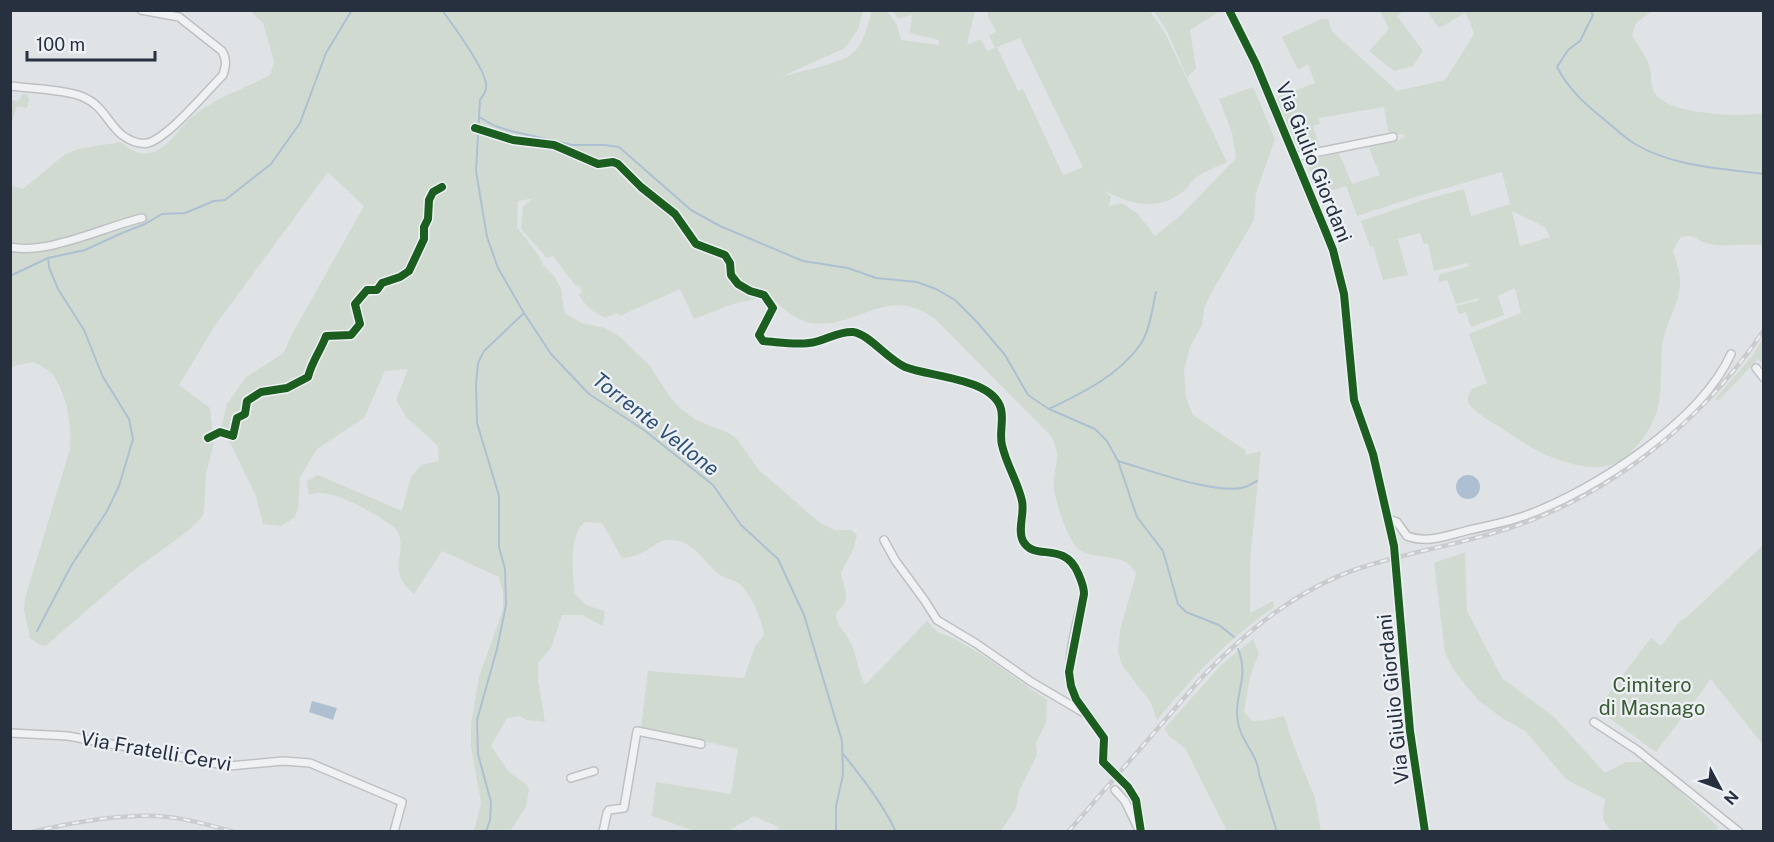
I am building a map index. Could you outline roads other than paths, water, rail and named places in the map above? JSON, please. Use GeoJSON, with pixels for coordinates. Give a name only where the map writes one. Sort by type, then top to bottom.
{"type":"FeatureCollection","features":[{"type":"Feature","properties":{"kind":"street"},"geometry":{"type":"LineString","coordinates":[[10,86],[82,96],[102,109],[120,133],[128,139],[140,143],[156,139],[170,129],[223,75],[226,66],[222,51],[179,17],[141,10]]}},
{"type":"Feature","properties":{"kind":"street","name":"Via Giulio Giordani"},"geometry":{"type":"LineString","coordinates":[[1228,10],[1256,64],[1333,250],[1344,294],[1354,400],[1373,454],[1388,519],[1399,599],[1410,731],[1425,831]]}},
{"type":"Feature","properties":{"kind":"street"},"geometry":{"type":"LineString","coordinates":[[475,128],[513,140],[554,145],[598,164],[613,162],[618,164],[641,187],[675,214],[696,244],[701,248],[725,255],[730,263],[731,275],[738,284],[764,295],[773,308],[759,335],[763,341],[810,344],[842,333],[855,332],[863,335],[890,359],[906,367],[972,384],[993,395],[1001,408],[1001,443],[1023,502],[1022,540],[1035,550],[1062,554],[1074,562],[1084,586],[1069,672],[1071,686],[1104,738],[1103,762],[1130,790],[1136,800],[1140,831]]}},
{"type":"Feature","properties":{"kind":"street"},"geometry":{"type":"LineString","coordinates":[[1294,157],[1393,137]]}},
{"type":"Feature","properties":{"kind":"street"},"geometry":{"type":"LineString","coordinates":[[10,248],[56,245],[115,224],[142,218]]}},
{"type":"Feature","properties":{"kind":"street"},"geometry":{"type":"LineString","coordinates":[[1388,519],[1396,520],[1403,533],[1412,538],[1428,539],[1527,515],[1580,490],[1630,460],[1690,409],[1719,374],[1731,354]]}},
{"type":"Feature","properties":{"kind":"street"},"geometry":{"type":"LineString","coordinates":[[1756,368],[1764,378]]}},
{"type":"Feature","properties":{"kind":"street","name":"Via Giulio Giordani"},"geometry":{"type":"LineString","coordinates":[[1385,508],[1391,546]]}},
{"type":"Feature","properties":{"kind":"street"},"geometry":{"type":"LineString","coordinates":[[884,540],[895,560],[926,600],[937,620],[982,647],[1030,681],[1087,714]]}},
{"type":"Feature","properties":{"kind":"street"},"geometry":{"type":"LineString","coordinates":[[1594,722],[1638,750],[1738,831]]}},
{"type":"Feature","properties":{"kind":"street"},"geometry":{"type":"LineString","coordinates":[[603,831],[609,810],[624,808],[637,730],[701,744]]}},
{"type":"Feature","properties":{"kind":"street","name":"Via Fratelli Cervi"},"geometry":{"type":"LineString","coordinates":[[10,733],[68,736],[229,766],[283,762],[303,762],[316,765],[402,802],[394,831]]}},
{"type":"Feature","properties":{"kind":"street"},"geometry":{"type":"LineString","coordinates":[[1094,745],[1104,746]]}},
{"type":"Feature","properties":{"kind":"street"},"geometry":{"type":"LineString","coordinates":[[571,778],[594,771]]}},
{"type":"Feature","properties":{"kind":"street"},"geometry":{"type":"LineString","coordinates":[[1115,790],[1130,809],[1140,831]]}},
{"type":"Feature","properties":{"kind":"street"},"geometry":{"type":"LineString","coordinates":[[1122,797],[1130,790]]}},
{"type":"Feature","properties":{"kind":"water"},"geometry":{"type":"Polygon","coordinates":[[[1468,475],[1476,479],[1480,487],[1476,495],[1468,499],[1460,495],[1456,487],[1460,479],[1468,475]]]}},
{"type":"Feature","properties":{"kind":"water"},"geometry":{"type":"Polygon","coordinates":[[[312,701],[337,708],[333,720],[309,712],[312,701]]]}},
{"type":"Feature","properties":{"kind":"waterway"},"geometry":{"type":"LineString","coordinates":[[37,631],[71,566],[107,511],[119,486],[133,439],[129,419],[103,377],[84,330],[58,289],[49,267],[48,258],[85,250],[145,224],[162,214],[185,213],[214,201],[225,200],[271,164],[300,123],[326,53],[352,10]]}},
{"type":"Feature","properties":{"kind":"waterway","name":"Torrente Vellone"},"geometry":{"type":"LineString","coordinates":[[442,10],[474,56],[486,83],[486,90],[480,100],[476,171],[487,237],[498,268],[524,313],[551,354],[589,394],[644,430],[713,485],[741,525],[778,559],[804,615],[842,741],[843,775],[836,806],[836,832]]}},
{"type":"Feature","properties":{"kind":"waterway"},"geometry":{"type":"LineString","coordinates":[[1590,10],[1593,15],[1580,41],[1568,50],[1557,67],[1567,83],[1585,103],[1635,144],[1665,158],[1764,174]]}},
{"type":"Feature","properties":{"kind":"waterway"},"geometry":{"type":"LineString","coordinates":[[479,117],[495,126],[511,131],[572,145],[619,147],[691,210],[720,226],[803,261],[848,268],[876,278],[917,282],[936,289],[955,300],[1005,355],[1028,395],[1049,409],[1095,429],[1107,441],[1118,461],[1137,517],[1163,551],[1178,604],[1186,612],[1219,625],[1234,637]]}},
{"type":"Feature","properties":{"kind":"waterway"},"geometry":{"type":"LineString","coordinates":[[10,276],[48,258]]}},
{"type":"Feature","properties":{"kind":"waterway"},"geometry":{"type":"LineString","coordinates":[[1049,409],[1099,383],[1131,356],[1146,333],[1156,292]]}},
{"type":"Feature","properties":{"kind":"waterway"},"geometry":{"type":"LineString","coordinates":[[486,832],[490,820],[491,802],[478,754],[477,720],[497,649],[506,605],[505,569],[499,547],[499,496],[477,423],[476,384],[478,363],[484,351],[524,313]]}},
{"type":"Feature","properties":{"kind":"waterway"},"geometry":{"type":"LineString","coordinates":[[1118,461],[1218,488],[1245,487],[1257,481]]}},
{"type":"Feature","properties":{"kind":"waterway"},"geometry":{"type":"LineString","coordinates":[[1238,649],[1242,669],[1237,712],[1239,729],[1256,760],[1277,832]]}},
{"type":"Feature","properties":{"kind":"waterway"},"geometry":{"type":"LineString","coordinates":[[844,755],[879,802],[896,832]]}},
{"type":"Feature","properties":{"kind":"railway"},"geometry":{"type":"LineString","coordinates":[[1068,832],[1204,675],[1257,626],[1276,612],[1316,587],[1360,568],[1522,524],[1577,499],[1638,461],[1694,414],[1743,359],[1764,330]]}},
{"type":"Feature","properties":{"kind":"railway"},"geometry":{"type":"LineString","coordinates":[[31,832],[97,819],[149,816],[186,820],[234,832]]}},
{"type":"Feature","properties":{"kind":"park label","name":"Cimitero di Masnago"},"geometry":{"type":"Point","coordinates":[1652,696]}}]}
